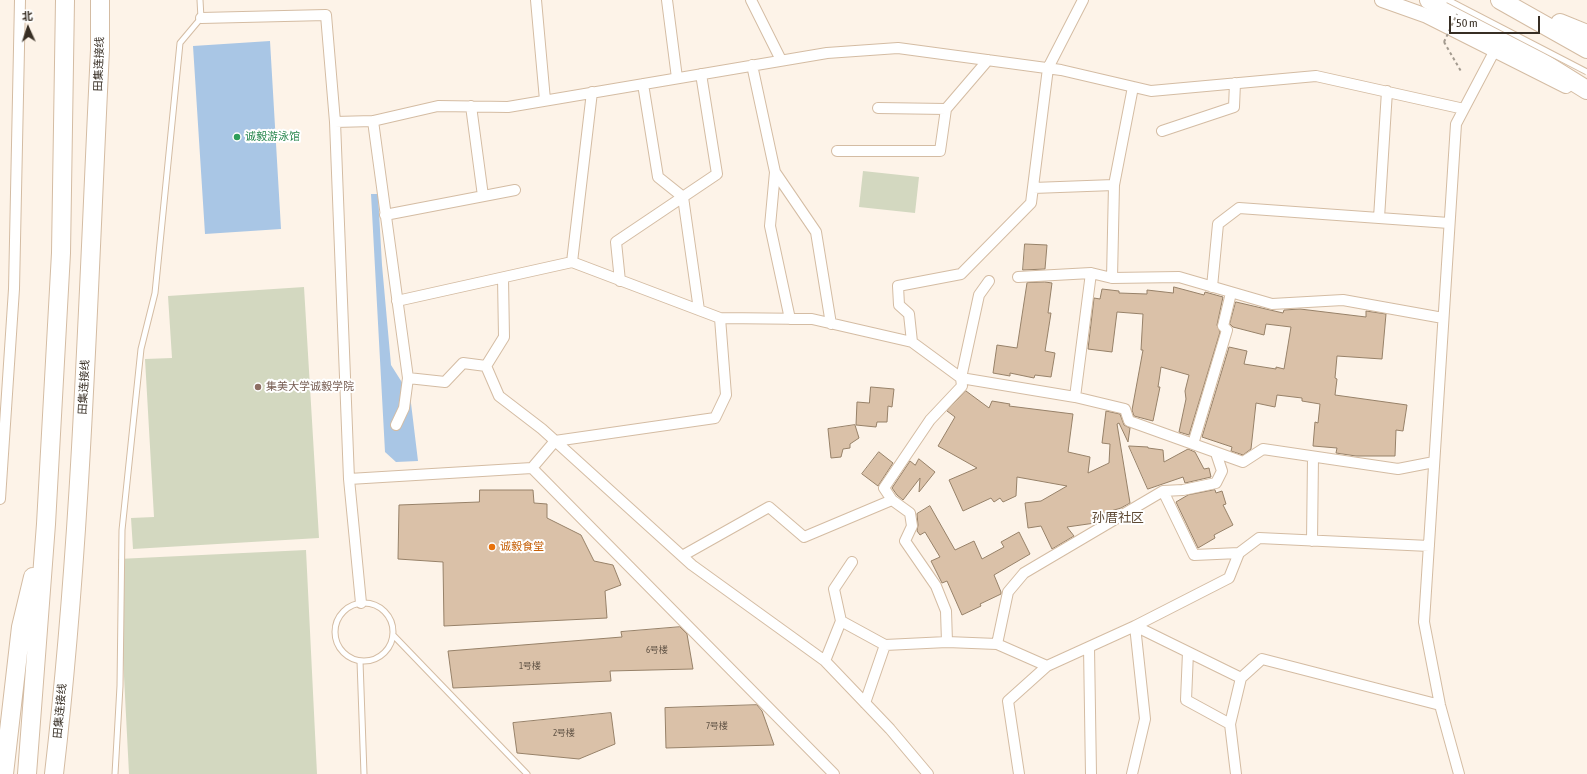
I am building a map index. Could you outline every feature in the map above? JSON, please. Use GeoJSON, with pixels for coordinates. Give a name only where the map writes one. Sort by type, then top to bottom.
{"type":"FeatureCollection","features":[{"type":"Feature","properties":{"kind":"highway"},"geometry":{"type":"LineString","coordinates":[[27,774],[46,524],[61,253],[65,0]]}},
{"type":"Feature","properties":{"kind":"highway","name":"田集连接线"},"geometry":{"type":"LineString","coordinates":[[54,774],[72,580],[81,449],[100,50],[100,0]]}},
{"type":"Feature","properties":{"kind":"highway"},"geometry":{"type":"LineString","coordinates":[[1429,0],[1508,41],[1587,90]]}},
{"type":"Feature","properties":{"kind":"highway"},"geometry":{"type":"LineString","coordinates":[[1500,0],[1587,49]]}},
{"type":"Feature","properties":{"kind":"highway"},"geometry":{"type":"LineString","coordinates":[[1556,21],[1587,34]]}},
{"type":"Feature","properties":{"kind":"highway"},"geometry":{"type":"LineString","coordinates":[[4,774],[21,627],[46,524]]}},
{"type":"Feature","properties":{"kind":"main road"},"geometry":{"type":"LineString","coordinates":[[1382,0],[1427,16],[1587,96]]}},
{"type":"Feature","properties":{"kind":"main road"},"geometry":{"type":"LineString","coordinates":[[1516,0],[1556,21],[1587,28]]}},
{"type":"Feature","properties":{"kind":"street"},"geometry":{"type":"LineString","coordinates":[[0,499],[14,289],[20,0]]}},
{"type":"Feature","properties":{"kind":"street"},"geometry":{"type":"LineString","coordinates":[[536,0],[544,100]]}},
{"type":"Feature","properties":{"kind":"street"},"geometry":{"type":"LineString","coordinates":[[667,0],[678,78]]}},
{"type":"Feature","properties":{"kind":"street"},"geometry":{"type":"LineString","coordinates":[[751,0],[781,60]]}},
{"type":"Feature","properties":{"kind":"street"},"geometry":{"type":"LineString","coordinates":[[912,342],[909,314],[899,305],[898,286],[961,274],[1031,203],[1048,68],[1083,0]]}},
{"type":"Feature","properties":{"kind":"street"},"geometry":{"type":"LineString","coordinates":[[201,18],[326,15],[335,122],[349,479],[361,603]]}},
{"type":"Feature","properties":{"kind":"street"},"geometry":{"type":"LineString","coordinates":[[335,122],[373,121],[438,106],[508,107],[827,53],[898,48],[1061,70],[1151,91],[1316,76],[1464,109]]}},
{"type":"Feature","properties":{"kind":"street"},"geometry":{"type":"LineString","coordinates":[[1459,774],[1440,706],[1424,622],[1456,124],[1495,50]]}},
{"type":"Feature","properties":{"kind":"street"},"geometry":{"type":"LineString","coordinates":[[837,151],[940,151],[946,109],[988,60]]}},
{"type":"Feature","properties":{"kind":"street"},"geometry":{"type":"LineString","coordinates":[[752,65],[775,172],[770,226],[790,319]]}},
{"type":"Feature","properties":{"kind":"street"},"geometry":{"type":"LineString","coordinates":[[620,280],[616,242],[717,174],[701,74]]}},
{"type":"Feature","properties":{"kind":"street"},"geometry":{"type":"LineString","coordinates":[[1162,130],[1234,107],[1235,83]]}},
{"type":"Feature","properties":{"kind":"street"},"geometry":{"type":"LineString","coordinates":[[643,84],[658,177],[683,197],[699,310]]}},
{"type":"Feature","properties":{"kind":"street"},"geometry":{"type":"LineString","coordinates":[[1112,278],[1114,185],[1133,87]]}},
{"type":"Feature","properties":{"kind":"street"},"geometry":{"type":"LineString","coordinates":[[1379,218],[1386,91]]}},
{"type":"Feature","properties":{"kind":"street"},"geometry":{"type":"LineString","coordinates":[[572,262],[592,92]]}},
{"type":"Feature","properties":{"kind":"street"},"geometry":{"type":"LineString","coordinates":[[470,106],[483,196]]}},
{"type":"Feature","properties":{"kind":"street"},"geometry":{"type":"LineString","coordinates":[[878,108],[946,109]]}},
{"type":"Feature","properties":{"kind":"street"},"geometry":{"type":"LineString","coordinates":[[373,121],[408,378],[404,408],[396,425]]}},
{"type":"Feature","properties":{"kind":"street"},"geometry":{"type":"LineString","coordinates":[[775,172],[816,232],[831,324]]}},
{"type":"Feature","properties":{"kind":"street"},"geometry":{"type":"LineString","coordinates":[[1033,188],[1114,185]]}},
{"type":"Feature","properties":{"kind":"street"},"geometry":{"type":"LineString","coordinates":[[385,215],[516,190]]}},
{"type":"Feature","properties":{"kind":"street"},"geometry":{"type":"LineString","coordinates":[[1212,287],[1218,224],[1239,208],[1449,223]]}},
{"type":"Feature","properties":{"kind":"street"},"geometry":{"type":"LineString","coordinates":[[397,301],[572,262],[720,318],[812,320],[912,342],[961,378],[1075,397],[1125,409],[1129,421],[1243,462],[1263,449],[1398,469],[1434,462]]}},
{"type":"Feature","properties":{"kind":"street"},"geometry":{"type":"LineString","coordinates":[[1018,277],[1091,273],[1112,278],[1179,277],[1272,304],[1343,300],[1443,318]]}},
{"type":"Feature","properties":{"kind":"street"},"geometry":{"type":"LineString","coordinates":[[1075,397],[1091,273]]}},
{"type":"Feature","properties":{"kind":"street"},"geometry":{"type":"LineString","coordinates":[[486,366],[504,338],[503,278]]}},
{"type":"Feature","properties":{"kind":"street"},"geometry":{"type":"LineString","coordinates":[[947,642],[946,611],[936,586],[905,541],[912,526],[910,513],[892,500],[884,488],[930,420],[962,386],[961,378],[979,295],[989,281]]}},
{"type":"Feature","properties":{"kind":"street"},"geometry":{"type":"LineString","coordinates":[[1193,444],[1227,330],[1223,326],[1231,293]]}},
{"type":"Feature","properties":{"kind":"street"},"geometry":{"type":"LineString","coordinates":[[349,479],[532,468],[555,441],[715,418],[726,394],[720,318]]}},
{"type":"Feature","properties":{"kind":"street"},"geometry":{"type":"LineString","coordinates":[[408,378],[445,382],[463,362],[486,366]]}},
{"type":"Feature","properties":{"kind":"street"},"geometry":{"type":"LineString","coordinates":[[486,366],[499,396],[542,429],[692,566],[825,662],[890,729],[928,774]]}},
{"type":"Feature","properties":{"kind":"street"},"geometry":{"type":"LineString","coordinates":[[997,644],[1008,592],[1024,573],[1162,491],[1183,490],[1216,483],[1222,471],[1216,453]]}},
{"type":"Feature","properties":{"kind":"street"},"geometry":{"type":"LineString","coordinates":[[1312,540],[1313,457]]}},
{"type":"Feature","properties":{"kind":"street"},"geometry":{"type":"LineString","coordinates":[[532,468],[834,774]]}},
{"type":"Feature","properties":{"kind":"street"},"geometry":{"type":"LineString","coordinates":[[1162,491],[1194,555],[1239,553]]}},
{"type":"Feature","properties":{"kind":"street"},"geometry":{"type":"LineString","coordinates":[[682,556],[769,507],[804,537],[892,500]]}},
{"type":"Feature","properties":{"kind":"street"},"geometry":{"type":"LineString","coordinates":[[1019,774],[1008,701],[1047,666],[1135,626],[1229,578],[1239,553],[1259,538],[1429,546]]}},
{"type":"Feature","properties":{"kind":"street"},"geometry":{"type":"LineString","coordinates":[[825,662],[841,621],[834,589],[852,562]]}},
{"type":"Feature","properties":{"kind":"street"},"geometry":{"type":"LineString","coordinates":[[841,621],[884,645],[947,642],[997,644],[1047,666]]}},
{"type":"Feature","properties":{"kind":"street"},"geometry":{"type":"LineString","coordinates":[[1135,626],[1241,678]]}},
{"type":"Feature","properties":{"kind":"street"},"geometry":{"type":"LineString","coordinates":[[1132,774],[1145,720],[1135,626]]}},
{"type":"Feature","properties":{"kind":"street"},"geometry":{"type":"LineString","coordinates":[[865,703],[884,645]]}},
{"type":"Feature","properties":{"kind":"street"},"geometry":{"type":"LineString","coordinates":[[1089,648],[1091,774]]}},
{"type":"Feature","properties":{"kind":"street"},"geometry":{"type":"LineString","coordinates":[[1188,652],[1186,700],[1230,724]]}},
{"type":"Feature","properties":{"kind":"street"},"geometry":{"type":"LineString","coordinates":[[1236,774],[1230,724],[1241,678],[1262,659],[1440,706]]}},
{"type":"Feature","properties":{"kind":"lane"},"geometry":{"type":"LineString","coordinates":[[115,774],[120,686],[122,530],[141,349],[155,293],[180,43],[201,18],[200,0]]}},
{"type":"Feature","properties":{"kind":"lane"},"geometry":{"type":"LineString","coordinates":[[1448,0],[1587,72]]}},
{"type":"Feature","properties":{"kind":"lane"},"geometry":{"type":"LineString","coordinates":[[361,603],[370,604],[378,606],[385,612],[393,627],[394,636],[391,645],[386,652],[378,658],[369,661],[360,661],[343,653],[335,636],[335,627],[338,618],[352,605],[361,603]]}},
{"type":"Feature","properties":{"kind":"lane"},"geometry":{"type":"LineString","coordinates":[[394,636],[527,774]]}},
{"type":"Feature","properties":{"kind":"lane"},"geometry":{"type":"LineString","coordinates":[[360,661],[364,774]]}},
{"type":"Feature","properties":{"kind":"path"},"geometry":{"type":"LineString","coordinates":[[1457,14],[1444,42],[1462,73]]}},
{"type":"Feature","properties":{"kind":"green space"},"geometry":{"type":"Polygon","coordinates":[[[863,171],[919,177],[915,213],[859,207],[863,171]]]}},
{"type":"Feature","properties":{"kind":"green space"},"geometry":{"type":"Polygon","coordinates":[[[304,287],[319,538],[133,549],[131,518],[154,517],[145,359],[172,358],[168,296],[304,287]]]}},
{"type":"Feature","properties":{"kind":"green space"},"geometry":{"type":"Polygon","coordinates":[[[306,550],[317,774],[129,774],[118,559],[306,550]]]}},
{"type":"Feature","properties":{"kind":"water","name":"诚毅游泳馆"},"geometry":{"type":"Polygon","coordinates":[[[270,41],[281,229],[205,234],[193,46],[270,41]]]}},
{"type":"Feature","properties":{"kind":"water"},"geometry":{"type":"Polygon","coordinates":[[[371,194],[378,194],[382,265],[391,365],[410,395],[418,461],[396,462],[385,452],[371,194]]]}},
{"type":"Feature","properties":{"kind":"building"},"geometry":{"type":"Polygon","coordinates":[[[1025,244],[1047,245],[1045,269],[1023,270],[1025,244]]]}},
{"type":"Feature","properties":{"kind":"building"},"geometry":{"type":"Polygon","coordinates":[[[1027,283],[1052,283],[1048,313],[1051,313],[1045,351],[1055,353],[1051,377],[1035,375],[1034,378],[1010,373],[1010,376],[993,373],[997,345],[1017,348],[1027,283]]]}},
{"type":"Feature","properties":{"kind":"building"},"geometry":{"type":"Polygon","coordinates":[[[1174,287],[1204,295],[1205,292],[1223,297],[1217,325],[1220,332],[1189,435],[1179,432],[1189,375],[1161,367],[1158,387],[1160,387],[1153,421],[1134,416],[1132,410],[1143,350],[1141,350],[1143,314],[1117,312],[1112,352],[1088,349],[1094,298],[1100,299],[1102,289],[1119,291],[1119,293],[1147,294],[1147,290],[1173,293],[1174,287]]]}},
{"type":"Feature","properties":{"kind":"building"},"geometry":{"type":"Polygon","coordinates":[[[1236,302],[1283,313],[1284,310],[1300,309],[1366,317],[1366,311],[1386,314],[1382,359],[1337,356],[1335,395],[1407,405],[1403,431],[1396,430],[1395,456],[1356,456],[1336,453],[1337,448],[1313,446],[1315,422],[1318,423],[1320,404],[1302,401],[1302,398],[1277,395],[1275,407],[1256,403],[1251,449],[1243,455],[1231,451],[1232,447],[1202,437],[1229,347],[1247,351],[1244,364],[1284,369],[1291,327],[1266,324],[1264,335],[1233,327],[1230,324],[1236,302]]]}},
{"type":"Feature","properties":{"kind":"building"},"geometry":{"type":"Polygon","coordinates":[[[871,387],[894,389],[892,407],[888,406],[887,422],[877,422],[876,427],[856,425],[857,402],[869,403],[871,387]]]}},
{"type":"Feature","properties":{"kind":"building"},"geometry":{"type":"Polygon","coordinates":[[[966,391],[989,408],[992,401],[1010,404],[1009,406],[1073,414],[1068,452],[1090,457],[1088,473],[1109,463],[1110,444],[1102,443],[1106,411],[1120,414],[1124,425],[1130,428],[1128,442],[1119,423],[1117,424],[1130,503],[1121,508],[1104,513],[1104,518],[1095,523],[1067,527],[1074,536],[1052,549],[1041,526],[1028,528],[1025,503],[1041,501],[1067,486],[1017,477],[1016,496],[1003,502],[1000,498],[994,502],[991,498],[963,511],[949,480],[977,468],[938,446],[955,417],[947,411],[966,391]]]}},
{"type":"Feature","properties":{"kind":"building"},"geometry":{"type":"Polygon","coordinates":[[[855,425],[859,438],[850,444],[850,448],[843,449],[841,457],[831,458],[828,429],[855,425]]]}},
{"type":"Feature","properties":{"kind":"building"},"geometry":{"type":"Polygon","coordinates":[[[1129,446],[1148,447],[1163,450],[1164,462],[1188,449],[1195,452],[1204,469],[1209,468],[1211,477],[1185,483],[1183,477],[1148,489],[1129,446]]]}},
{"type":"Feature","properties":{"kind":"building"},"geometry":{"type":"Polygon","coordinates":[[[879,452],[893,463],[878,486],[862,474],[879,452]]]}},
{"type":"Feature","properties":{"kind":"building"},"geometry":{"type":"Polygon","coordinates":[[[919,459],[935,472],[919,492],[920,478],[903,500],[892,488],[910,461],[915,465],[919,459]]]}},
{"type":"Feature","properties":{"kind":"building","name":"诚毅食堂"},"geometry":{"type":"Polygon","coordinates":[[[480,490],[533,490],[534,503],[547,504],[547,518],[581,535],[594,561],[613,565],[621,585],[605,591],[607,618],[444,626],[443,562],[398,559],[399,505],[479,502],[480,490]]]}},
{"type":"Feature","properties":{"kind":"building"},"geometry":{"type":"Polygon","coordinates":[[[1215,490],[1216,493],[1222,491],[1226,504],[1223,505],[1233,525],[1214,535],[1215,538],[1198,548],[1176,502],[1188,495],[1215,490]]]}},
{"type":"Feature","properties":{"kind":"building"},"geometry":{"type":"Polygon","coordinates":[[[930,506],[955,550],[974,541],[982,559],[1004,547],[1001,542],[1019,532],[1030,554],[994,575],[1001,594],[962,615],[947,581],[942,583],[931,561],[940,557],[925,532],[920,535],[917,531],[917,514],[930,506]]]}},
{"type":"Feature","properties":{"kind":"building"},"geometry":{"type":"Polygon","coordinates":[[[680,627],[687,634],[693,669],[610,671],[611,681],[453,688],[448,651],[622,637],[621,632],[680,627]]]}},
{"type":"Feature","properties":{"kind":"building"},"geometry":{"type":"Polygon","coordinates":[[[757,705],[762,711],[774,745],[666,748],[665,708],[757,705]]]}},
{"type":"Feature","properties":{"kind":"building"},"geometry":{"type":"Polygon","coordinates":[[[611,713],[615,744],[579,759],[517,753],[513,723],[611,713]]]}},
{"type":"Feature","properties":{"kind":"place","name":"诚毅游泳馆"},"geometry":{"type":"Point","coordinates":[237,137]}},
{"type":"Feature","properties":{"kind":"place","name":"集美大学诚毅学院"},"geometry":{"type":"Point","coordinates":[258,387]}},
{"type":"Feature","properties":{"kind":"place","name":"诚毅食堂"},"geometry":{"type":"Point","coordinates":[492,547]}},
{"type":"Feature","properties":{"kind":"district","name":"孙厝社区"},"geometry":{"type":"Point","coordinates":[1118,518]}}]}
